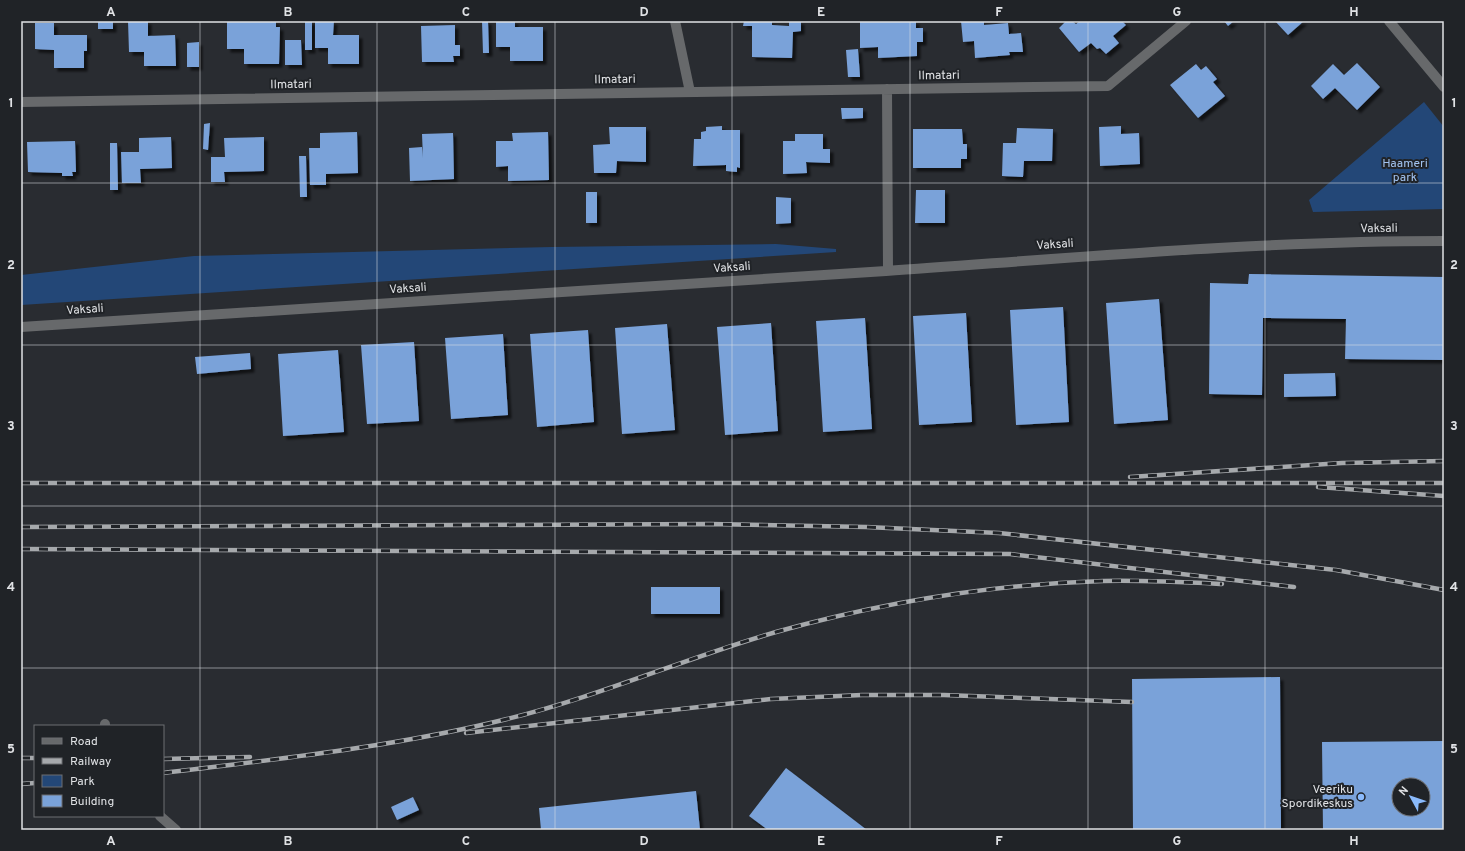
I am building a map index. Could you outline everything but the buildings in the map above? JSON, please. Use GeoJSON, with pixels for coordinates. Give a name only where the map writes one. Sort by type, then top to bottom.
{"type":"FeatureCollection","features":[{"type":"Feature","properties":{"kind":"street"},"geometry":{"type":"LineString","coordinates":[[675,21],[690,92]]}},
{"type":"Feature","properties":{"kind":"street","name":"Ilmatari"},"geometry":{"type":"LineString","coordinates":[[21,102],[1108,86],[1186,21]]}},
{"type":"Feature","properties":{"kind":"street"},"geometry":{"type":"LineString","coordinates":[[1389,21],[1444,87]]}},
{"type":"Feature","properties":{"kind":"street"},"geometry":{"type":"LineString","coordinates":[[887,89],[888,270]]}},
{"type":"Feature","properties":{"kind":"street","name":"Vaksali"},"geometry":{"type":"LineString","coordinates":[[21,327],[888,270],[1117,253],[1238,246],[1380,241],[1444,241]]}},
{"type":"Feature","properties":{"kind":"street"},"geometry":{"type":"LineString","coordinates":[[161,817],[176,830]]}},
{"type":"Feature","properties":{"kind":"green space","name":"Haameri park"},"geometry":{"type":"Polygon","coordinates":[[[1424,102],[1444,127],[1444,209],[1313,212],[1309,200],[1424,102]]]}},
{"type":"Feature","properties":{"kind":"green space"},"geometry":{"type":"Polygon","coordinates":[[[776,244],[836,249],[836,252],[21,305],[21,275],[194,256],[552,247],[776,244]]]}},
{"type":"Feature","properties":{"kind":"railway"},"geometry":{"type":"LineString","coordinates":[[1130,477],[1342,463],[1444,461]]}},
{"type":"Feature","properties":{"kind":"railway"},"geometry":{"type":"LineString","coordinates":[[21,483],[1444,483]]}},
{"type":"Feature","properties":{"kind":"railway"},"geometry":{"type":"LineString","coordinates":[[1318,487],[1444,496]]}},
{"type":"Feature","properties":{"kind":"railway"},"geometry":{"type":"LineString","coordinates":[[21,527],[710,524],[866,527],[999,533],[1336,570],[1444,590]]}},
{"type":"Feature","properties":{"kind":"railway"},"geometry":{"type":"LineString","coordinates":[[21,549],[1010,554],[1294,587]]}},
{"type":"Feature","properties":{"kind":"railway"},"geometry":{"type":"LineString","coordinates":[[164,773],[379,745],[464,729],[575,700],[708,653],[776,632],[856,612],[896,604],[979,591],[1062,583],[1133,581],[1222,584]]}},
{"type":"Feature","properties":{"kind":"railway"},"geometry":{"type":"LineString","coordinates":[[466,733],[771,699],[862,695],[944,695],[1132,702]]}},
{"type":"Feature","properties":{"kind":"railway"},"geometry":{"type":"LineString","coordinates":[[164,759],[250,757]]}},
{"type":"Feature","properties":{"kind":"railway"},"geometry":{"type":"LineString","coordinates":[[21,758],[34,758]]}},
{"type":"Feature","properties":{"kind":"railway"},"geometry":{"type":"LineString","coordinates":[[21,784],[34,783]]}},
{"type":"Feature","properties":{"kind":"place","name":"Veeriku Spordikeskus"},"geometry":{"type":"Point","coordinates":[1361,797]}}]}
